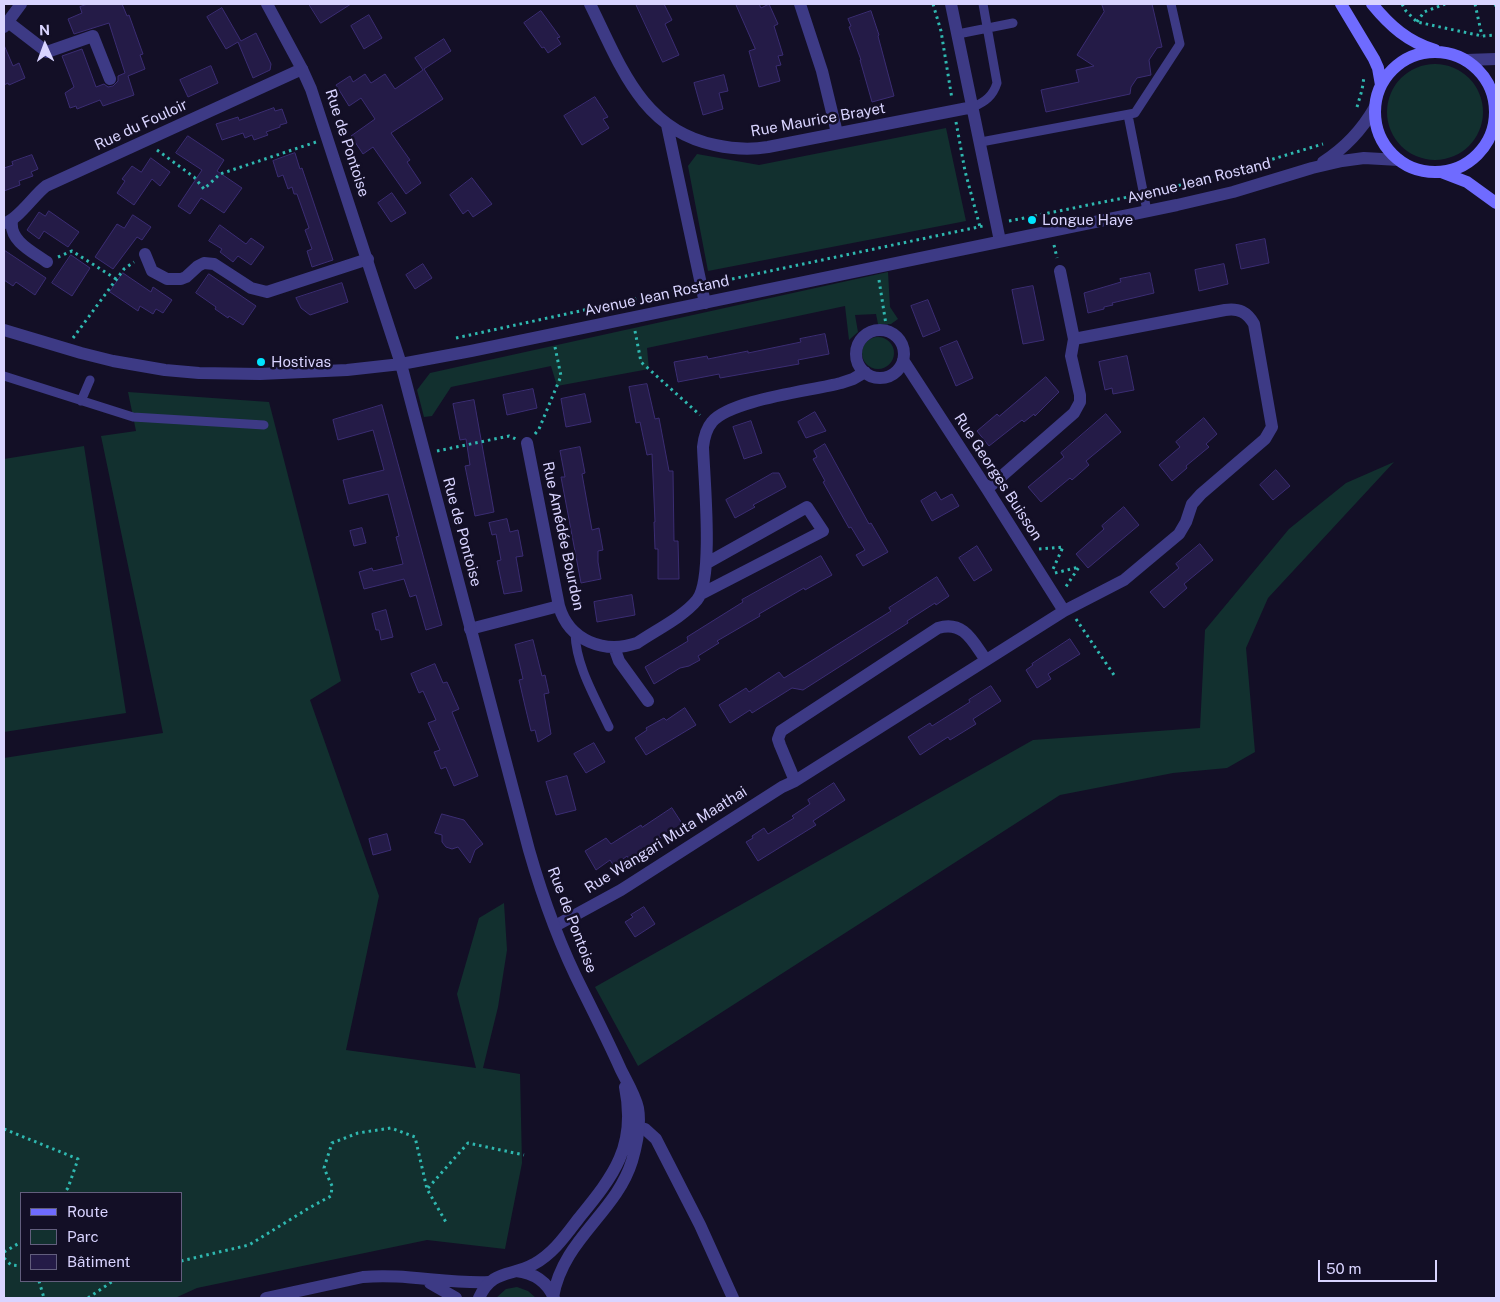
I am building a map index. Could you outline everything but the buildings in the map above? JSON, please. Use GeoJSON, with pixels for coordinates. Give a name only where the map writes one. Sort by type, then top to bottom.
{"type":"FeatureCollection","features":[{"type":"Feature","properties":{"kind":"main road"},"geometry":{"type":"LineString","coordinates":[[1341,4],[1374,59],[1378,68],[1381,85]]}},
{"type":"Feature","properties":{"kind":"main road"},"geometry":{"type":"LineString","coordinates":[[1372,4],[1393,28],[1406,38],[1425,47],[1456,55],[1466,60],[1479,70],[1493,93],[1496,109],[1492,134],[1483,148],[1472,160],[1457,168],[1441,172]]}},
{"type":"Feature","properties":{"kind":"main road"},"geometry":{"type":"LineString","coordinates":[[1440,52],[1423,53],[1408,58],[1390,71],[1381,85],[1375,107],[1375,118],[1379,134],[1388,149],[1399,160],[1419,170],[1452,175],[1467,182],[1496,203]]}},
{"type":"Feature","properties":{"kind":"main road"},"geometry":{"type":"LineString","coordinates":[[1492,134],[1496,149]]}},
{"type":"Feature","properties":{"kind":"street"},"geometry":{"type":"LineString","coordinates":[[21,4],[6,24],[47,52],[93,36],[110,79]]}},
{"type":"Feature","properties":{"kind":"street","name":"Rue de Pontoise"},"geometry":{"type":"LineString","coordinates":[[266,4],[314,94],[368,259],[401,364],[529,850],[566,957],[636,1100],[633,1126]]}},
{"type":"Feature","properties":{"kind":"street","name":"Rue Maurice Brayet"},"geometry":{"type":"LineString","coordinates":[[590,4],[631,85],[648,107],[667,125],[701,142],[745,150],[768,147],[973,106]]}},
{"type":"Feature","properties":{"kind":"street"},"geometry":{"type":"LineString","coordinates":[[800,4],[822,71],[837,133]]}},
{"type":"Feature","properties":{"kind":"street"},"geometry":{"type":"LineString","coordinates":[[951,4],[1000,241]]}},
{"type":"Feature","properties":{"kind":"street"},"geometry":{"type":"LineString","coordinates":[[1466,60],[1496,59]]}},
{"type":"Feature","properties":{"kind":"street","name":"Rue du Fouloir"},"geometry":{"type":"LineString","coordinates":[[8,222],[33,196],[46,186],[302,69]]}},
{"type":"Feature","properties":{"kind":"street","name":"Avenue Jean Rostand"},"geometry":{"type":"LineString","coordinates":[[1312,168],[1348,143],[1366,123],[1375,107]]}},
{"type":"Feature","properties":{"kind":"street"},"geometry":{"type":"LineString","coordinates":[[667,125],[706,303]]}},
{"type":"Feature","properties":{"kind":"street","name":"Avenue Jean Rostand"},"geometry":{"type":"LineString","coordinates":[[4,330],[65,349],[130,364],[183,372],[245,374],[317,372],[401,364],[1147,212],[1224,194],[1312,168],[1354,159],[1399,160]]}},
{"type":"Feature","properties":{"kind":"street"},"geometry":{"type":"LineString","coordinates":[[8,222],[18,240],[47,262]]}},
{"type":"Feature","properties":{"kind":"street"},"geometry":{"type":"LineString","coordinates":[[145,254],[152,271],[167,279],[181,279],[204,263],[214,264],[251,288],[268,292],[368,259]]}},
{"type":"Feature","properties":{"kind":"street"},"geometry":{"type":"LineString","coordinates":[[987,489],[1074,414],[1078,408],[1080,395],[1071,356],[1074,339],[1060,271]]}},
{"type":"Feature","properties":{"kind":"street","name":"Rue Wangari Muta Maathai"},"geometry":{"type":"LineString","coordinates":[[554,926],[621,890],[1066,610],[1124,580],[1179,534],[1196,499],[1265,439],[1272,426],[1254,324],[1248,314],[1238,309],[1074,339]]}},
{"type":"Feature","properties":{"kind":"street"},"geometry":{"type":"LineString","coordinates":[[887,331],[874,330],[860,340],[856,357],[859,366],[873,376],[887,376],[896,372],[903,360]]}},
{"type":"Feature","properties":{"kind":"street","name":"Rue Georges Buisson"},"geometry":{"type":"LineString","coordinates":[[887,331],[895,335],[901,342],[904,351],[903,360],[1055,597],[1066,610]]}},
{"type":"Feature","properties":{"kind":"street"},"geometry":{"type":"LineString","coordinates":[[701,594],[707,563],[703,448],[706,430],[710,424],[722,413],[740,405],[841,383],[865,372]]}},
{"type":"Feature","properties":{"kind":"street","name":"Rue Amédée Bourdon"},"geometry":{"type":"LineString","coordinates":[[527,443],[559,606],[564,621],[575,633]]}},
{"type":"Feature","properties":{"kind":"street"},"geometry":{"type":"LineString","coordinates":[[575,633],[599,645],[614,647],[637,643],[684,612],[701,594],[823,531],[807,507],[707,563]]}},
{"type":"Feature","properties":{"kind":"street"},"geometry":{"type":"LineString","coordinates":[[470,629],[559,606]]}},
{"type":"Feature","properties":{"kind":"street"},"geometry":{"type":"LineString","coordinates":[[795,781],[778,739],[781,731],[938,628],[950,626],[960,628],[966,632],[986,660]]}},
{"type":"Feature","properties":{"kind":"street"},"geometry":{"type":"LineString","coordinates":[[614,647],[619,661],[648,701]]}},
{"type":"Feature","properties":{"kind":"street"},"geometry":{"type":"LineString","coordinates":[[266,1298],[363,1277],[386,1276],[470,1283],[489,1282],[504,1274],[516,1272],[533,1265],[555,1248],[606,1184],[633,1126]]}},
{"type":"Feature","properties":{"kind":"street"},"geometry":{"type":"LineString","coordinates":[[554,1298],[558,1277],[564,1262],[618,1191],[628,1172],[635,1151],[633,1126]]}},
{"type":"Feature","properties":{"kind":"street"},"geometry":{"type":"LineString","coordinates":[[633,1126],[651,1133],[656,1139],[696,1218],[733,1298]]}},
{"type":"Feature","properties":{"kind":"street"},"geometry":{"type":"LineString","coordinates":[[516,1272],[528,1273],[538,1278],[554,1298]]}},
{"type":"Feature","properties":{"kind":"street"},"geometry":{"type":"LineString","coordinates":[[424,1280],[456,1298]]}},
{"type":"Feature","properties":{"kind":"street"},"geometry":{"type":"LineString","coordinates":[[479,1298],[489,1282]]}},
{"type":"Feature","properties":{"kind":"lane"},"geometry":{"type":"LineString","coordinates":[[973,106],[987,100],[992,95],[997,83],[983,4]]}},
{"type":"Feature","properties":{"kind":"lane"},"geometry":{"type":"LineString","coordinates":[[981,142],[1135,113],[1180,44],[1171,4]]}},
{"type":"Feature","properties":{"kind":"lane"},"geometry":{"type":"LineString","coordinates":[[958,34],[1013,23]]}},
{"type":"Feature","properties":{"kind":"lane"},"geometry":{"type":"LineString","coordinates":[[1128,115],[1147,212]]}},
{"type":"Feature","properties":{"kind":"lane"},"geometry":{"type":"LineString","coordinates":[[4,376],[133,417],[264,425]]}},
{"type":"Feature","properties":{"kind":"lane"},"geometry":{"type":"LineString","coordinates":[[81,401],[90,380]]}},
{"type":"Feature","properties":{"kind":"lane"},"geometry":{"type":"LineString","coordinates":[[575,633],[575,646],[580,662],[609,727]]}},
{"type":"Feature","properties":{"kind":"path"},"geometry":{"type":"LineString","coordinates":[[1402,4],[1417,22],[1482,36],[1496,35]]}},
{"type":"Feature","properties":{"kind":"path"},"geometry":{"type":"LineString","coordinates":[[1412,29],[1424,12],[1445,4]]}},
{"type":"Feature","properties":{"kind":"path"},"geometry":{"type":"LineString","coordinates":[[1475,4],[1482,36]]}},
{"type":"Feature","properties":{"kind":"path"},"geometry":{"type":"LineString","coordinates":[[1356,110],[1362,90],[1364,73]]}},
{"type":"Feature","properties":{"kind":"path"},"geometry":{"type":"LineString","coordinates":[[144,141],[194,177],[204,189],[220,174],[328,138]]}},
{"type":"Feature","properties":{"kind":"path"},"geometry":{"type":"LineString","coordinates":[[452,340],[701,285],[1143,194],[1204,180],[1316,147],[1330,140]]}},
{"type":"Feature","properties":{"kind":"path"},"geometry":{"type":"LineString","coordinates":[[873,249],[887,331]]}},
{"type":"Feature","properties":{"kind":"path"},"geometry":{"type":"LineString","coordinates":[[47,262],[72,251],[116,279]]}},
{"type":"Feature","properties":{"kind":"path"},"geometry":{"type":"LineString","coordinates":[[65,349],[124,268],[145,254]]}},
{"type":"Feature","properties":{"kind":"path"},"geometry":{"type":"LineString","coordinates":[[633,318],[641,362],[710,424]]}},
{"type":"Feature","properties":{"kind":"path"},"geometry":{"type":"LineString","coordinates":[[424,453],[509,436],[527,443],[539,429],[561,376],[553,334]]}},
{"type":"Feature","properties":{"kind":"path"},"geometry":{"type":"LineString","coordinates":[[1026,551],[1063,547],[1050,574],[1079,568],[1064,590],[1055,597]]}},
{"type":"Feature","properties":{"kind":"path"},"geometry":{"type":"LineString","coordinates":[[1066,610],[1114,675]]}},
{"type":"Feature","properties":{"kind":"path"},"geometry":{"type":"LineString","coordinates":[[182,1260],[249,1245],[331,1196],[332,1186],[324,1168],[332,1143],[358,1133],[391,1128],[415,1137],[427,1188],[447,1224]]}},
{"type":"Feature","properties":{"kind":"path"},"geometry":{"type":"LineString","coordinates":[[4,1129],[78,1159],[65,1192]]}},
{"type":"Feature","properties":{"kind":"path"},"geometry":{"type":"LineString","coordinates":[[427,1188],[468,1143],[524,1155]]}},
{"type":"Feature","properties":{"kind":"path"},"geometry":{"type":"LineString","coordinates":[[4,1252],[20,1243]]}},
{"type":"Feature","properties":{"kind":"path"},"geometry":{"type":"LineString","coordinates":[[4,1258],[11,1265],[20,1266]]}},
{"type":"Feature","properties":{"kind":"path"},"geometry":{"type":"LineString","coordinates":[[40,1282],[44,1298]]}},
{"type":"Feature","properties":{"kind":"path"},"geometry":{"type":"LineString","coordinates":[[88,1298],[112,1282]]}},
{"type":"Feature","properties":{"kind":"green space"},"geometry":{"type":"Polygon","coordinates":[[[1435,64],[1453,68],[1469,78],[1479,94],[1483,112],[1479,130],[1469,146],[1453,156],[1435,160],[1417,156],[1401,146],[1391,130],[1387,112],[1391,94],[1401,78],[1417,68],[1435,64]]]}},
{"type":"Feature","properties":{"kind":"green space"},"geometry":{"type":"Polygon","coordinates":[[[946,128],[966,221],[708,271],[688,166],[697,154],[759,165],[946,128]]]}},
{"type":"Feature","properties":{"kind":"green space"},"geometry":{"type":"Polygon","coordinates":[[[888,272],[890,307],[898,319],[891,324],[878,324],[876,314],[855,315],[858,332],[849,340],[845,306],[647,348],[649,369],[557,386],[551,366],[451,387],[432,416],[424,417],[417,390],[430,373],[888,272]]]}},
{"type":"Feature","properties":{"kind":"green space"},"geometry":{"type":"Polygon","coordinates":[[[878,337],[889,342],[894,353],[889,364],[878,369],[867,364],[862,353],[867,342],[878,337]]]}},
{"type":"Feature","properties":{"kind":"green space"},"geometry":{"type":"Polygon","coordinates":[[[128,392],[269,402],[341,681],[310,700],[379,896],[346,1050],[476,1068],[457,994],[479,918],[504,903],[507,950],[498,1007],[483,1068],[520,1074],[522,1163],[505,1249],[427,1240],[197,1288],[175,1298],[4,1298],[4,758],[163,733],[101,436],[136,431],[128,392]]]}},
{"type":"Feature","properties":{"kind":"green space"},"geometry":{"type":"Polygon","coordinates":[[[84,446],[126,713],[4,732],[4,459],[84,446]]]}},
{"type":"Feature","properties":{"kind":"green space"},"geometry":{"type":"Polygon","coordinates":[[[1394,462],[1268,598],[1246,648],[1255,752],[1227,768],[1173,773],[1060,795],[638,1066],[595,987],[1033,740],[1200,728],[1205,630],[1289,529],[1346,483],[1394,462]]]}},
{"type":"Feature","properties":{"kind":"green space"},"geometry":{"type":"Polygon","coordinates":[[[517,1287],[528,1291],[536,1298],[496,1298],[506,1289],[517,1287]]]}},
{"type":"Feature","properties":{"kind":"place","name":"Longue Haye"},"geometry":{"type":"Point","coordinates":[1032,220]}},
{"type":"Feature","properties":{"kind":"place","name":"Hostivas"},"geometry":{"type":"Point","coordinates":[261,362]}}]}
